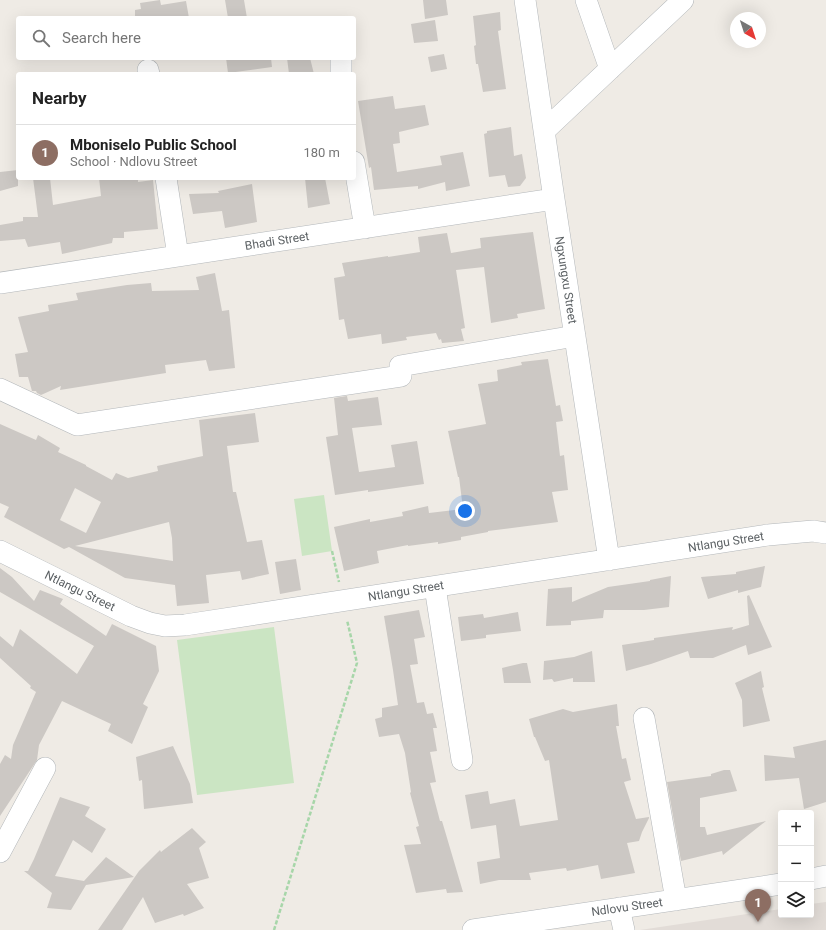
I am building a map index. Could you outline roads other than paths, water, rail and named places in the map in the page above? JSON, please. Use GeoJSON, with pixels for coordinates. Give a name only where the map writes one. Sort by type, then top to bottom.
{"type":"FeatureCollection","features":[{"type":"Feature","properties":{"kind":"street","name":"Ngxungxu Street"},"geometry":{"type":"LineString","coordinates":[[525,0],[610,560]]}},
{"type":"Feature","properties":{"kind":"street"},"geometry":{"type":"LineString","coordinates":[[586,0],[610,69]]}},
{"type":"Feature","properties":{"kind":"street"},"geometry":{"type":"LineString","coordinates":[[544,131],[683,0]]}},
{"type":"Feature","properties":{"kind":"street"},"geometry":{"type":"LineString","coordinates":[[356,174],[365,228]]}},
{"type":"Feature","properties":{"kind":"street"},"geometry":{"type":"LineString","coordinates":[[166,180],[178,256]]}},
{"type":"Feature","properties":{"kind":"street","name":"Bhadi Street"},"geometry":{"type":"LineString","coordinates":[[0,283],[554,199]]}},
{"type":"Feature","properties":{"kind":"street"},"geometry":{"type":"LineString","coordinates":[[0,389],[77,425],[401,376],[400,366],[575,336]]}},
{"type":"Feature","properties":{"kind":"street","name":"Ntlangu Street"},"geometry":{"type":"LineString","coordinates":[[0,551],[131,616],[150,623],[165,626],[788,533],[813,531],[826,533]]}},
{"type":"Feature","properties":{"kind":"street"},"geometry":{"type":"LineString","coordinates":[[434,587],[462,760]]}},
{"type":"Feature","properties":{"kind":"street"},"geometry":{"type":"LineString","coordinates":[[644,718],[676,900]]}},
{"type":"Feature","properties":{"kind":"street"},"geometry":{"type":"LineString","coordinates":[[0,852],[45,768]]}},
{"type":"Feature","properties":{"kind":"street"},"geometry":{"type":"LineString","coordinates":[[814,878],[826,876]]}},
{"type":"Feature","properties":{"kind":"street","name":"Ndlovu Street"},"geometry":{"type":"LineString","coordinates":[[473,930],[778,884]]}},
{"type":"Feature","properties":{"kind":"street"},"geometry":{"type":"LineString","coordinates":[[619,908],[624,930]]}},
{"type":"Feature","properties":{"kind":"place","name":"Mboniselo Public School"},"geometry":{"type":"Point","coordinates":[758,922]}}]}
